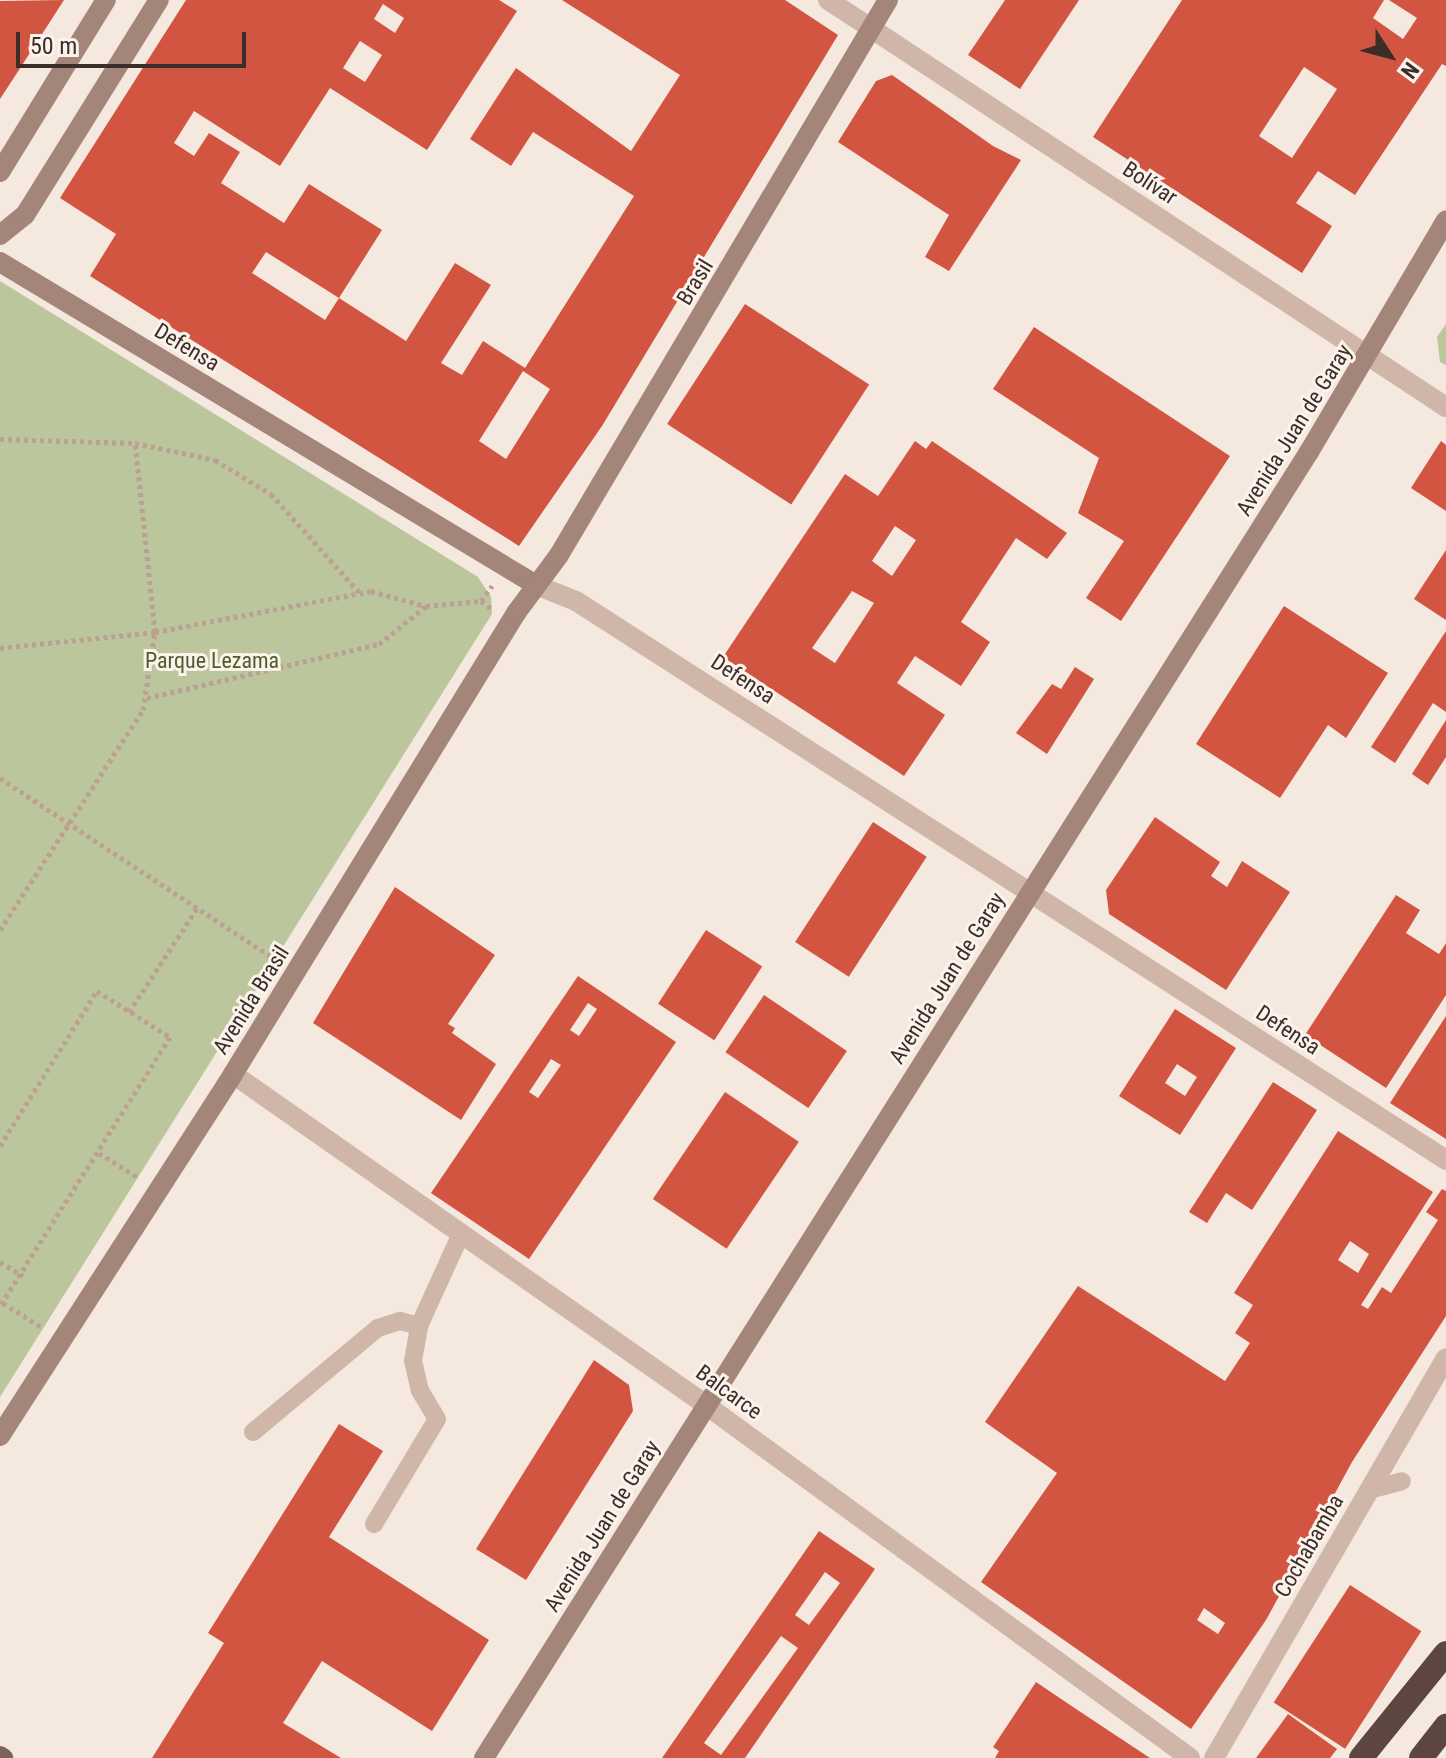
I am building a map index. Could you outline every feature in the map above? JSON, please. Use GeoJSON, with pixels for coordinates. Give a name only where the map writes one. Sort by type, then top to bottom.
{"type":"FeatureCollection","features":[{"type":"Feature","properties":{"kind":"highway"},"geometry":{"type":"LineString","coordinates":[[1361,1758],[1446,1653]]}},
{"type":"Feature","properties":{"kind":"highway"},"geometry":{"type":"LineString","coordinates":[[1421,1758],[1446,1726]]}},
{"type":"Feature","properties":{"kind":"main road"},"geometry":{"type":"LineString","coordinates":[[0,172],[106,0]]}},
{"type":"Feature","properties":{"kind":"main road"},"geometry":{"type":"LineString","coordinates":[[0,235],[25,215],[159,0]]}},
{"type":"Feature","properties":{"kind":"main road","name":"Brasil"},"geometry":{"type":"LineString","coordinates":[[536,585],[888,0]]}},
{"type":"Feature","properties":{"kind":"main road","name":"Avenida Juan de Garay"},"geometry":{"type":"LineString","coordinates":[[484,1758],[1369,355],[1446,220]]}},
{"type":"Feature","properties":{"kind":"main road","name":"Defensa"},"geometry":{"type":"LineString","coordinates":[[0,262],[536,585]]}},
{"type":"Feature","properties":{"kind":"main road","name":"Avenida Brasil"},"geometry":{"type":"LineString","coordinates":[[0,1436],[233,1074],[536,585]]}},
{"type":"Feature","properties":{"kind":"street","name":"Bolívar"},"geometry":{"type":"LineString","coordinates":[[828,0],[1446,407]]}},
{"type":"Feature","properties":{"kind":"street","name":"Defensa"},"geometry":{"type":"LineString","coordinates":[[536,585],[576,601],[1446,1160]]}},
{"type":"Feature","properties":{"kind":"street","name":"Balcarce"},"geometry":{"type":"LineString","coordinates":[[233,1074],[706,1405],[1190,1758]]}},
{"type":"Feature","properties":{"kind":"street","name":"Cochabamba"},"geometry":{"type":"LineString","coordinates":[[1214,1758],[1446,1358]]}},
{"type":"Feature","properties":{"kind":"lane"},"geometry":{"type":"LineString","coordinates":[[374,1524],[437,1419],[420,1391],[413,1361],[419,1326],[461,1234]]}},
{"type":"Feature","properties":{"kind":"lane"},"geometry":{"type":"LineString","coordinates":[[253,1432],[378,1328],[400,1321],[419,1326]]}},
{"type":"Feature","properties":{"kind":"lane"},"geometry":{"type":"LineString","coordinates":[[1369,1490],[1402,1481]]}},
{"type":"Feature","properties":{"kind":"path"},"geometry":{"type":"LineString","coordinates":[[0,439],[135,443],[215,460],[271,494],[359,593]]}},
{"type":"Feature","properties":{"kind":"path"},"geometry":{"type":"LineString","coordinates":[[0,930],[147,698],[155,632],[135,443]]}},
{"type":"Feature","properties":{"kind":"path"},"geometry":{"type":"LineString","coordinates":[[0,648],[155,632],[371,591],[426,606],[481,601],[516,613]]}},
{"type":"Feature","properties":{"kind":"path"},"geometry":{"type":"LineString","coordinates":[[147,698],[379,644],[426,606]]}},
{"type":"Feature","properties":{"kind":"path"},"geometry":{"type":"LineString","coordinates":[[0,778],[274,957],[266,969]]}},
{"type":"Feature","properties":{"kind":"path"},"geometry":{"type":"LineString","coordinates":[[129,1012],[198,907]]}},
{"type":"Feature","properties":{"kind":"path"},"geometry":{"type":"LineString","coordinates":[[0,1146],[97,991],[170,1037],[2,1305],[62,1339]]}},
{"type":"Feature","properties":{"kind":"path"},"geometry":{"type":"LineString","coordinates":[[99,1153],[159,1190]]}},
{"type":"Feature","properties":{"kind":"path"},"geometry":{"type":"LineString","coordinates":[[0,1262],[23,1276]]}},
{"type":"Feature","properties":{"kind":"green space","name":"Parque Lezama"},"geometry":{"type":"Polygon","coordinates":[[[0,281],[478,577],[491,597],[492,614],[0,1397],[0,281]]]}},
{"type":"Feature","properties":{"kind":"green space"},"geometry":{"type":"Polygon","coordinates":[[[1446,324],[1446,365],[1440,362],[1437,337],[1446,324]]]}},
{"type":"Feature","properties":{"kind":"building"},"geometry":{"type":"Polygon","coordinates":[[[64,0],[17,73],[0,99],[0,1],[64,0]]]}},
{"type":"Feature","properties":{"kind":"building"},"geometry":{"type":"Polygon","coordinates":[[[186,0],[499,0],[517,11],[427,150],[330,88],[280,166],[194,111],[174,143],[194,156],[209,133],[240,152],[221,183],[284,223],[309,184],[382,230],[339,298],[406,341],[455,263],[491,285],[441,363],[462,375],[483,341],[525,368],[634,196],[533,132],[511,166],[470,139],[516,68],[631,151],[680,75],[562,0],[785,0],[838,35],[602,426],[519,546],[90,276],[116,234],[60,198],[186,0]],[[383,4],[374,19],[395,33],[404,18],[383,4]],[[360,41],[343,68],[365,82],[382,55],[360,41]],[[266,252],[252,273],[325,320],[339,298],[266,252]],[[523,371],[479,441],[506,459],[550,389],[523,371]]]}},
{"type":"Feature","properties":{"kind":"building"},"geometry":{"type":"Polygon","coordinates":[[[1005,0],[1079,0],[1020,89],[968,55],[1005,0]]]}},
{"type":"Feature","properties":{"kind":"building"},"geometry":{"type":"Polygon","coordinates":[[[1182,0],[1384,0],[1373,18],[1403,39],[1417,18],[1389,0],[1446,0],[1446,66],[1442,64],[1355,195],[1318,171],[1296,203],[1332,226],[1302,273],[1093,137],[1182,0]],[[1304,67],[1259,136],[1292,158],[1337,89],[1304,67]]]}},
{"type":"Feature","properties":{"kind":"building"},"geometry":{"type":"Polygon","coordinates":[[[892,75],[993,146],[1021,160],[949,271],[925,257],[949,215],[838,142],[876,81],[892,75]]]}},
{"type":"Feature","properties":{"kind":"building"},"geometry":{"type":"Polygon","coordinates":[[[745,304],[869,385],[791,505],[667,424],[745,304]]]}},
{"type":"Feature","properties":{"kind":"building"},"geometry":{"type":"Polygon","coordinates":[[[1034,327],[1230,456],[1121,621],[1086,598],[1124,541],[1078,513],[1099,458],[993,389],[1034,327]]]}},
{"type":"Feature","properties":{"kind":"building"},"geometry":{"type":"Polygon","coordinates":[[[915,441],[926,449],[932,441],[1067,533],[1047,559],[1016,538],[961,622],[990,642],[961,686],[915,656],[897,683],[945,715],[904,776],[723,657],[845,474],[878,496],[915,441]],[[895,526],[872,561],[892,576],[916,540],[895,526]],[[852,591],[812,648],[835,663],[874,603],[852,591]]]}},
{"type":"Feature","properties":{"kind":"building"},"geometry":{"type":"Polygon","coordinates":[[[1441,441],[1446,445],[1446,511],[1411,488],[1441,441]]]}},
{"type":"Feature","properties":{"kind":"building"},"geometry":{"type":"Polygon","coordinates":[[[1446,550],[1446,620],[1414,599],[1446,550]]]}},
{"type":"Feature","properties":{"kind":"building"},"geometry":{"type":"Polygon","coordinates":[[[1284,606],[1388,673],[1346,738],[1328,725],[1280,798],[1196,744],[1284,606]]]}},
{"type":"Feature","properties":{"kind":"building"},"geometry":{"type":"Polygon","coordinates":[[[1446,631],[1446,712],[1433,703],[1395,763],[1371,747],[1446,631]]]}},
{"type":"Feature","properties":{"kind":"building"},"geometry":{"type":"Polygon","coordinates":[[[1075,667],[1094,679],[1047,754],[1016,733],[1052,684],[1061,689],[1075,667]]]}},
{"type":"Feature","properties":{"kind":"building"},"geometry":{"type":"Polygon","coordinates":[[[1446,720],[1446,757],[1428,785],[1412,774],[1446,720]]]}},
{"type":"Feature","properties":{"kind":"building"},"geometry":{"type":"Polygon","coordinates":[[[1155,817],[1220,862],[1211,876],[1227,887],[1242,861],[1290,892],[1226,990],[1109,914],[1106,890],[1155,817]]]}},
{"type":"Feature","properties":{"kind":"building"},"geometry":{"type":"Polygon","coordinates":[[[873,822],[927,857],[849,977],[795,942],[873,822]]]}},
{"type":"Feature","properties":{"kind":"building"},"geometry":{"type":"Polygon","coordinates":[[[395,887],[495,955],[448,1024],[455,1028],[452,1033],[496,1064],[461,1120],[313,1023],[395,887]]]}},
{"type":"Feature","properties":{"kind":"building"},"geometry":{"type":"Polygon","coordinates":[[[1396,895],[1420,910],[1406,933],[1439,954],[1446,943],[1446,995],[1386,1088],[1305,1035],[1396,895]]]}},
{"type":"Feature","properties":{"kind":"building"},"geometry":{"type":"Polygon","coordinates":[[[706,930],[762,966],[714,1040],[658,1004],[706,930]]]}},
{"type":"Feature","properties":{"kind":"building"},"geometry":{"type":"Polygon","coordinates":[[[578,976],[676,1042],[529,1259],[431,1193],[578,976]],[[588,1003],[570,1030],[579,1036],[597,1009],[588,1003]],[[551,1059],[529,1092],[538,1098],[561,1065],[551,1059]]]}},
{"type":"Feature","properties":{"kind":"building"},"geometry":{"type":"Polygon","coordinates":[[[764,995],[847,1051],[808,1108],[725,1052],[764,995]]]}},
{"type":"Feature","properties":{"kind":"building"},"geometry":{"type":"Polygon","coordinates":[[[1175,1009],[1236,1048],[1180,1135],[1119,1096],[1175,1009]],[[1177,1064],[1165,1083],[1185,1096],[1197,1077],[1177,1064]]]}},
{"type":"Feature","properties":{"kind":"building"},"geometry":{"type":"Polygon","coordinates":[[[1446,1016],[1446,1139],[1390,1103],[1446,1016]]]}},
{"type":"Feature","properties":{"kind":"building"},"geometry":{"type":"Polygon","coordinates":[[[1273,1082],[1317,1110],[1252,1210],[1226,1193],[1207,1223],[1189,1212],[1273,1082]]]}},
{"type":"Feature","properties":{"kind":"building"},"geometry":{"type":"Polygon","coordinates":[[[725,1092],[799,1142],[727,1249],[653,1199],[725,1092]]]}},
{"type":"Feature","properties":{"kind":"building"},"geometry":{"type":"Polygon","coordinates":[[[1338,1131],[1433,1192],[1361,1305],[1368,1309],[1382,1287],[1391,1293],[1438,1220],[1426,1212],[1442,1189],[1446,1191],[1446,1316],[1352,1462],[1266,1620],[1191,1729],[981,1582],[1057,1473],[985,1422],[1078,1286],[1225,1381],[1250,1343],[1235,1333],[1253,1305],[1234,1293],[1338,1131]],[[1350,1241],[1338,1260],[1358,1273],[1369,1254],[1350,1241]],[[1204,1608],[1197,1620],[1218,1634],[1225,1623],[1204,1608]]]}},
{"type":"Feature","properties":{"kind":"building"},"geometry":{"type":"Polygon","coordinates":[[[594,1360],[629,1385],[633,1411],[526,1580],[476,1549],[594,1360]]]}},
{"type":"Feature","properties":{"kind":"building"},"geometry":{"type":"Polygon","coordinates":[[[339,1424],[383,1451],[329,1537],[489,1640],[432,1731],[322,1661],[283,1723],[341,1758],[152,1758],[224,1643],[208,1633],[339,1424]]]}},
{"type":"Feature","properties":{"kind":"building"},"geometry":{"type":"Polygon","coordinates":[[[819,1531],[875,1569],[745,1758],[662,1758],[819,1531]],[[825,1572],[795,1615],[809,1625],[840,1583],[825,1572]],[[781,1636],[704,1743],[721,1755],[798,1648],[781,1636]]]}},
{"type":"Feature","properties":{"kind":"building"},"geometry":{"type":"Polygon","coordinates":[[[1350,1585],[1421,1631],[1345,1749],[1274,1702],[1350,1585]]]}},
{"type":"Feature","properties":{"kind":"building"},"geometry":{"type":"Polygon","coordinates":[[[1036,1682],[1150,1758],[995,1758],[999,1751],[993,1747],[1036,1682]]]}},
{"type":"Feature","properties":{"kind":"building"},"geometry":{"type":"Polygon","coordinates":[[[1288,1714],[1337,1749],[1330,1758],[1256,1758],[1288,1714]]]}}]}
